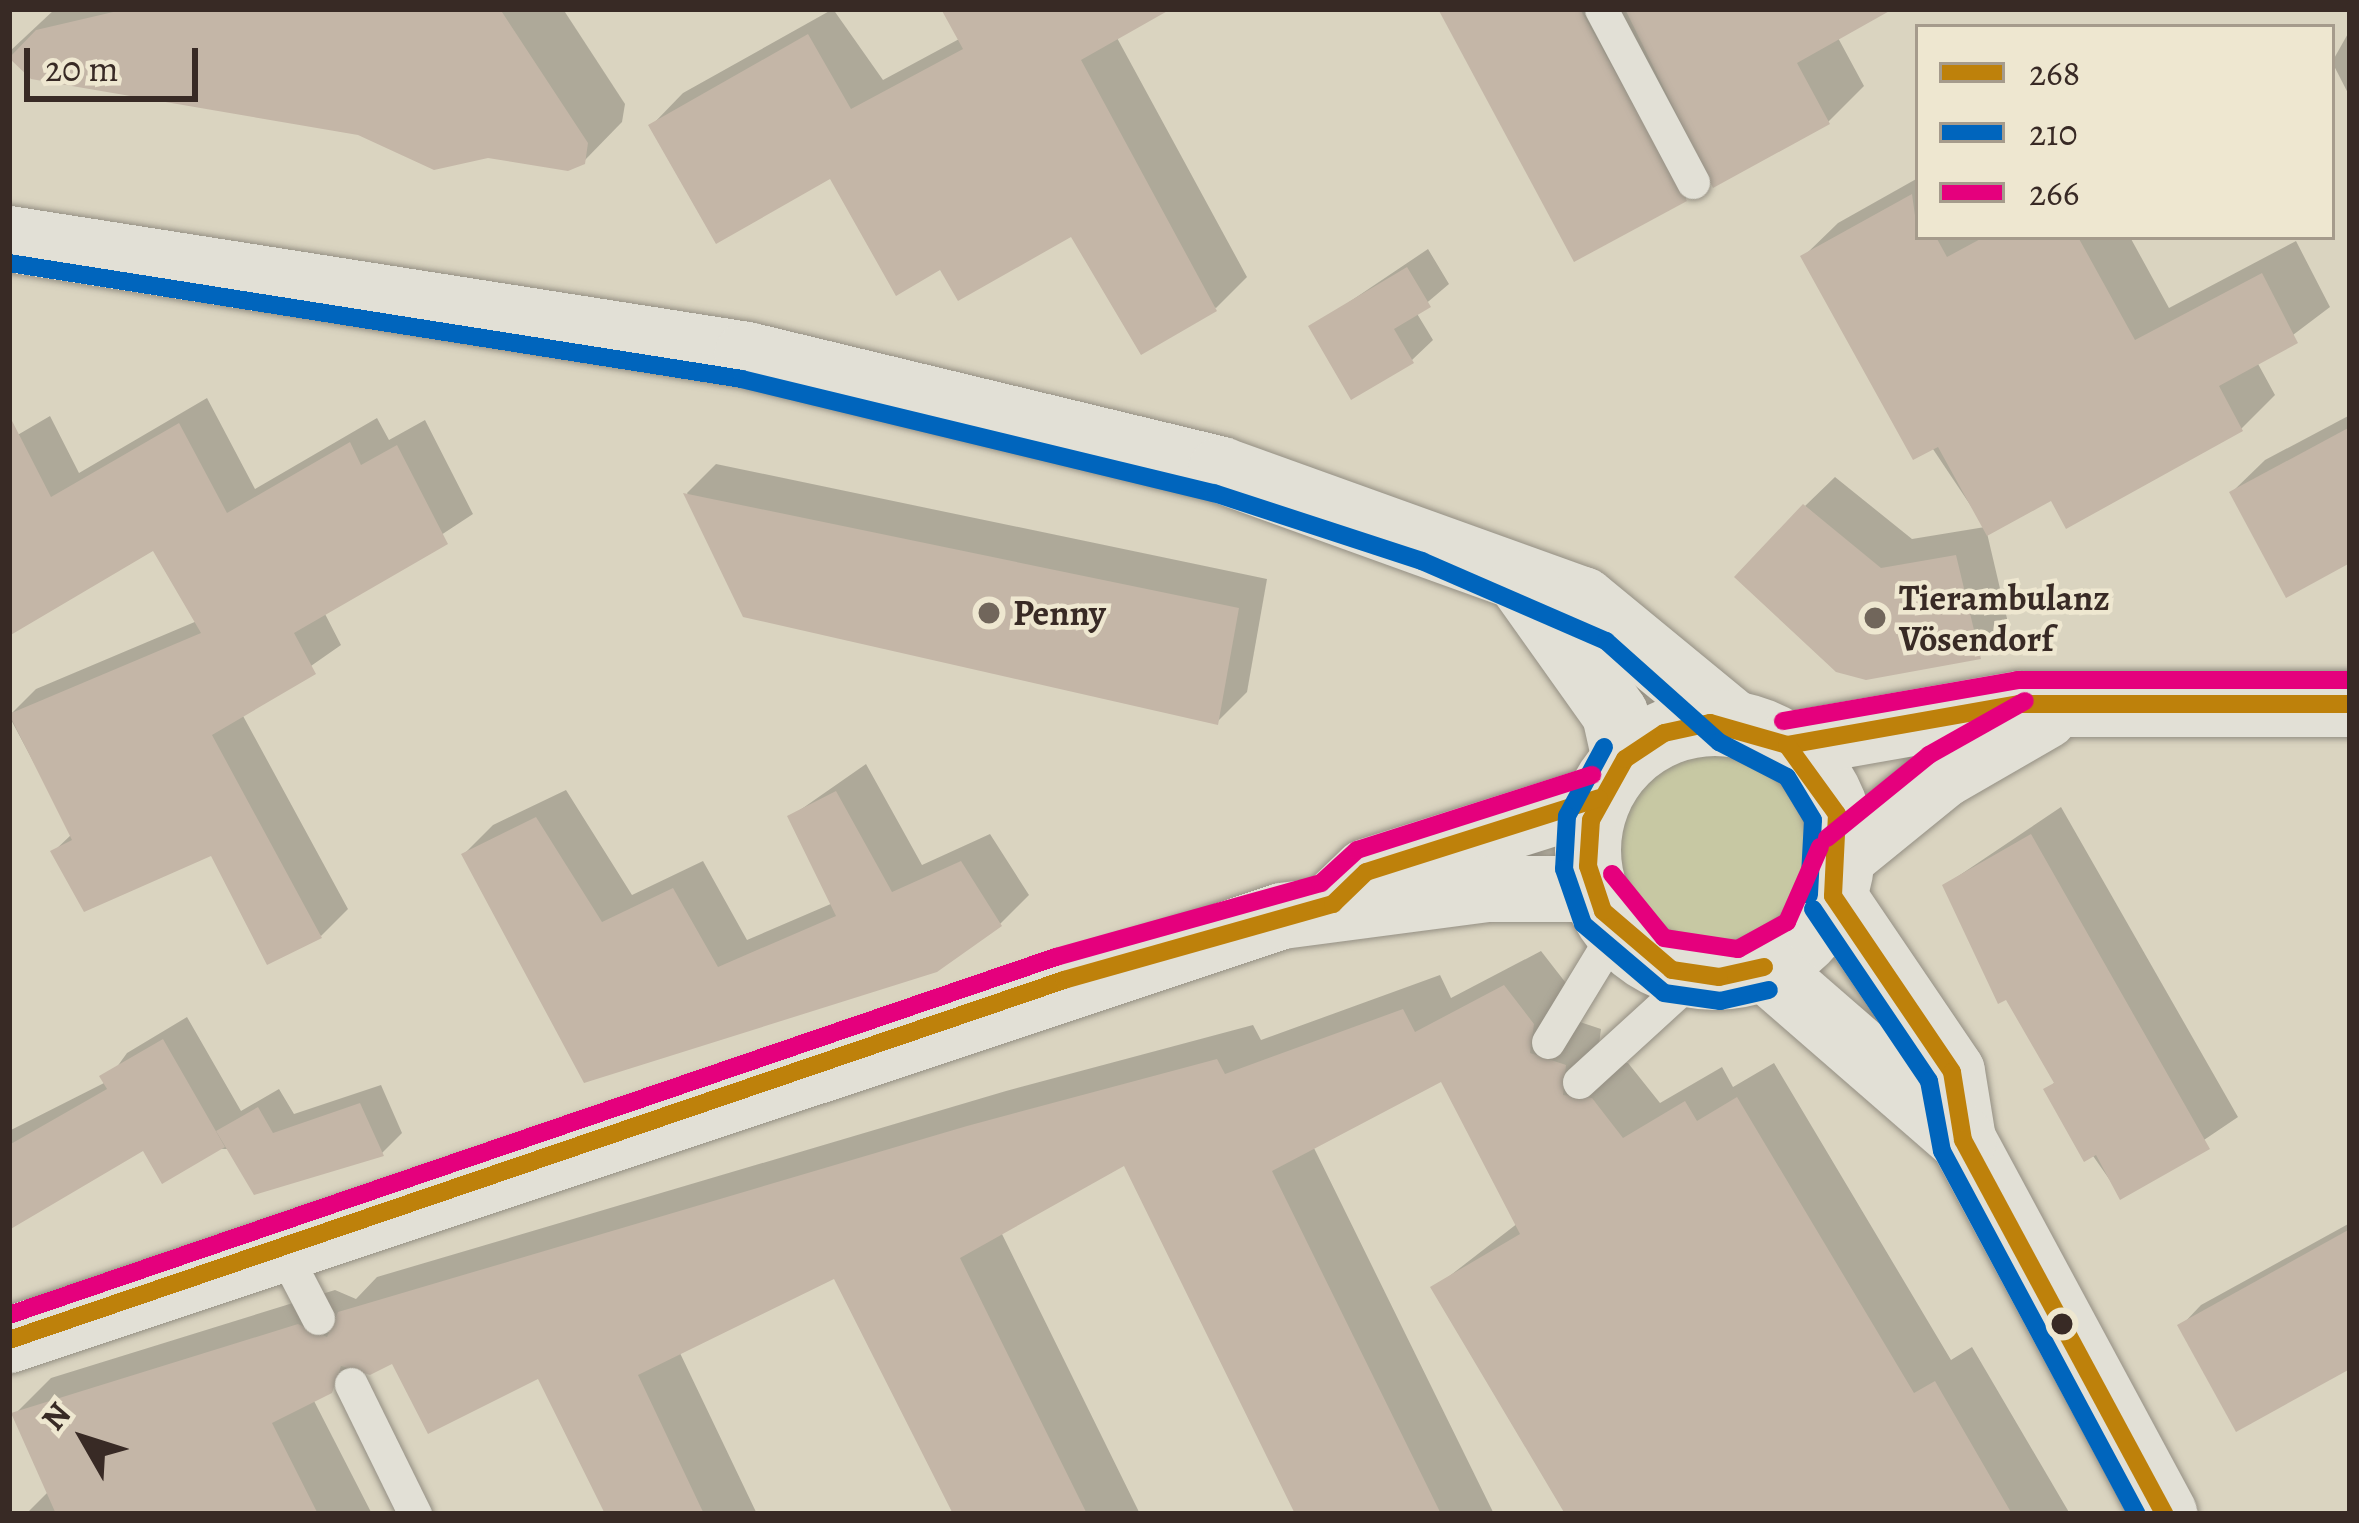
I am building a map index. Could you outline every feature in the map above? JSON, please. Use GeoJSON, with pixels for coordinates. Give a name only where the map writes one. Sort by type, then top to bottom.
{"type":"FeatureCollection","features":[{"type":"Feature","properties":{"kind":"main road"},"geometry":{"type":"LineString","coordinates":[[9,239],[747,356],[1019,416],[1431,538],[1522,583],[1619,621],[1830,794],[1837,876],[1952,1072],[1963,1140],[2164,1514]]}},
{"type":"Feature","properties":{"kind":"main road"},"geometry":{"type":"LineString","coordinates":[[1522,583],[1615,714],[1605,910]]}},
{"type":"Feature","properties":{"kind":"main road"},"geometry":{"type":"LineString","coordinates":[[1333,904],[1366,872],[1612,779],[1664,733],[1760,734],[2059,706],[2350,704]]}},
{"type":"Feature","properties":{"kind":"main road"},"geometry":{"type":"LineString","coordinates":[[9,1340],[1064,980],[1333,904],[1381,910],[1487,889],[1605,910],[1652,960],[1695,976],[1764,967],[1806,939],[1837,876],[1943,775],[2059,706]]}},
{"type":"Feature","properties":{"kind":"main road"},"geometry":{"type":"LineString","coordinates":[[1764,967],[1963,1140]]}},
{"type":"Feature","properties":{"kind":"lane"},"geometry":{"type":"LineString","coordinates":[[1601,9],[1693,182]]}},
{"type":"Feature","properties":{"kind":"lane"},"geometry":{"type":"LineString","coordinates":[[1548,1042],[1605,910]]}},
{"type":"Feature","properties":{"kind":"lane"},"geometry":{"type":"LineString","coordinates":[[1579,1082],[1695,976]]}},
{"type":"Feature","properties":{"kind":"lane"},"geometry":{"type":"LineString","coordinates":[[281,1247],[318,1318]]}},
{"type":"Feature","properties":{"kind":"lane"},"geometry":{"type":"LineString","coordinates":[[351,1384],[415,1514]]}},
{"type":"Feature","properties":{"kind":"green space"},"geometry":{"type":"Polygon","coordinates":[[[1716,747],[1755,755],[1789,777],[1811,811],[1819,850],[1811,889],[1789,923],[1755,945],[1716,953],[1677,945],[1643,923],[1621,889],[1613,850],[1621,811],[1643,777],[1677,755],[1716,747]]]}},
{"type":"Feature","properties":{"kind":"building"},"geometry":{"type":"Polygon","coordinates":[[[126,9],[500,9],[588,143],[585,164],[568,171],[488,158],[434,170],[358,135],[31,79],[9,58],[36,30],[126,9]]]}},
{"type":"Feature","properties":{"kind":"building"},"geometry":{"type":"Polygon","coordinates":[[[941,9],[1171,9],[1081,60],[1217,311],[1141,355],[1071,237],[958,301],[940,270],[896,296],[830,179],[716,244],[648,125],[808,34],[851,109],[963,49],[941,9]]]}},
{"type":"Feature","properties":{"kind":"building"},"geometry":{"type":"Polygon","coordinates":[[[1438,9],[1580,9],[1687,201],[1574,262],[1438,9]]]}},
{"type":"Feature","properties":{"kind":"building"},"geometry":{"type":"Polygon","coordinates":[[[1625,9],[1893,9],[1797,63],[1830,124],[1713,188],[1625,9]]]}},
{"type":"Feature","properties":{"kind":"building"},"geometry":{"type":"Polygon","coordinates":[[[1912,194],[1915,240],[1938,240],[1947,257],[1978,240],[2080,240],[2135,340],[2262,273],[2298,343],[2219,386],[2243,431],[2066,529],[2051,501],[1987,536],[1938,447],[1913,460],[1800,256],[1912,194]]]}},
{"type":"Feature","properties":{"kind":"building"},"geometry":{"type":"Polygon","coordinates":[[[1407,267],[1431,307],[1394,329],[1414,363],[1351,400],[1308,326],[1407,267]]]}},
{"type":"Feature","properties":{"kind":"building"},"geometry":{"type":"Polygon","coordinates":[[[9,415],[51,497],[179,423],[227,513],[350,442],[361,465],[397,445],[448,544],[294,633],[316,674],[212,735],[322,938],[267,965],[211,856],[84,912],[50,851],[72,840],[9,714],[201,633],[153,551],[9,636],[9,415]]]}},
{"type":"Feature","properties":{"kind":"building"},"geometry":{"type":"Polygon","coordinates":[[[2350,427],[2350,563],[2286,598],[2229,492],[2350,427]]]}},
{"type":"Feature","properties":{"kind":"building","name":"Penny"},"geometry":{"type":"Polygon","coordinates":[[[683,493],[1239,608],[1218,725],[743,617],[683,493]]]}},
{"type":"Feature","properties":{"kind":"building","name":"Tierambulanz Vösendorf"},"geometry":{"type":"Polygon","coordinates":[[[1803,504],[1881,568],[1956,555],[1981,659],[1866,680],[1836,672],[1734,577],[1803,504]]]}},
{"type":"Feature","properties":{"kind":"building"},"geometry":{"type":"Polygon","coordinates":[[[836,791],[892,892],[961,861],[1002,926],[937,972],[584,1083],[461,854],[536,817],[602,922],[673,888],[718,967],[836,916],[787,816],[836,791]]]}},
{"type":"Feature","properties":{"kind":"building"},"geometry":{"type":"Polygon","coordinates":[[[2031,834],[2210,1149],[2120,1200],[2096,1155],[2084,1162],[2043,1089],[2054,1083],[2006,1000],[1998,1004],[1942,885],[2031,834]]]}},
{"type":"Feature","properties":{"kind":"building"},"geometry":{"type":"Polygon","coordinates":[[[1504,985],[1534,1024],[1530,1053],[1566,1065],[1563,1095],[1592,1098],[1623,1138],[1685,1101],[1697,1121],[1737,1097],[1914,1393],[1935,1381],[2012,1514],[1565,1514],[1430,1287],[1520,1234],[1441,1082],[1272,1171],[1441,1514],[1295,1514],[1124,1166],[960,1258],[1087,1514],[953,1514],[834,1279],[638,1375],[704,1514],[605,1514],[538,1379],[428,1434],[392,1364],[370,1375],[341,1366],[332,1393],[272,1423],[318,1514],[56,1514],[11,1413],[298,1324],[327,1337],[338,1312],[967,1126],[1217,1059],[1225,1074],[1403,1009],[1415,1032],[1504,985]]]}},
{"type":"Feature","properties":{"kind":"building"},"geometry":{"type":"Polygon","coordinates":[[[163,1039],[225,1147],[162,1184],[143,1151],[9,1230],[9,1145],[107,1089],[99,1076],[163,1039]]]}},
{"type":"Feature","properties":{"kind":"building"},"geometry":{"type":"Polygon","coordinates":[[[360,1103],[384,1156],[254,1195],[216,1131],[258,1107],[273,1133],[360,1103]]]}},
{"type":"Feature","properties":{"kind":"building"},"geometry":{"type":"Polygon","coordinates":[[[2350,1229],[2350,1369],[2236,1432],[2177,1325],[2350,1229]]]}},
{"type":"Feature","properties":{"kind":"transit line","name":"210"},"geometry":{"type":"LineString","coordinates":[[9,263],[742,379],[1214,493],[1422,561],[1606,641],[1719,742],[1787,777],[1813,820],[1809,895]]}},
{"type":"Feature","properties":{"kind":"transit line","name":"266"},"geometry":{"type":"LineString","coordinates":[[1783,721],[2017,680],[2350,680]]}},
{"type":"Feature","properties":{"kind":"transit line","name":"266"},"geometry":{"type":"LineString","coordinates":[[1827,838],[1929,755],[2025,701]]}},
{"type":"Feature","properties":{"kind":"transit line","name":"268"},"geometry":{"type":"LineString","coordinates":[[1787,745],[2019,704],[2350,704]]}},
{"type":"Feature","properties":{"kind":"transit line","name":"268"},"geometry":{"type":"LineString","coordinates":[[1764,967],[1719,977],[1672,970],[1603,911],[1588,866],[1591,820],[1625,759],[1664,733],[1710,723],[1787,745],[1837,814],[1833,896]]}},
{"type":"Feature","properties":{"kind":"transit line","name":"210"},"geometry":{"type":"LineString","coordinates":[[1604,747],[1567,816],[1564,869],[1583,924],[1664,993],[1720,1001],[1769,990]]}},
{"type":"Feature","properties":{"kind":"transit line","name":"266"},"geometry":{"type":"LineString","coordinates":[[9,1315],[1056,957],[1321,883],[1357,850],[1592,775]]}},
{"type":"Feature","properties":{"kind":"transit line","name":"268"},"geometry":{"type":"LineString","coordinates":[[9,1340],[1064,980],[1333,904],[1366,872],[1599,798]]}},
{"type":"Feature","properties":{"kind":"transit line","name":"266"},"geometry":{"type":"LineString","coordinates":[[1612,874],[1664,938],[1738,949],[1787,922],[1820,847]]}},
{"type":"Feature","properties":{"kind":"transit line","name":"268"},"geometry":{"type":"LineString","coordinates":[[1833,896],[1952,1072],[1963,1140],[2164,1514]]}},
{"type":"Feature","properties":{"kind":"transit line","name":"210"},"geometry":{"type":"LineString","coordinates":[[1813,909],[1929,1081],[1942,1151],[2137,1514]]}},
{"type":"Feature","properties":{"kind":"place","name":"Penny"},"geometry":{"type":"Point","coordinates":[989,613]}},
{"type":"Feature","properties":{"kind":"place","name":"Tierambulanz Vösendorf"},"geometry":{"type":"Point","coordinates":[1875,618]}}]}
